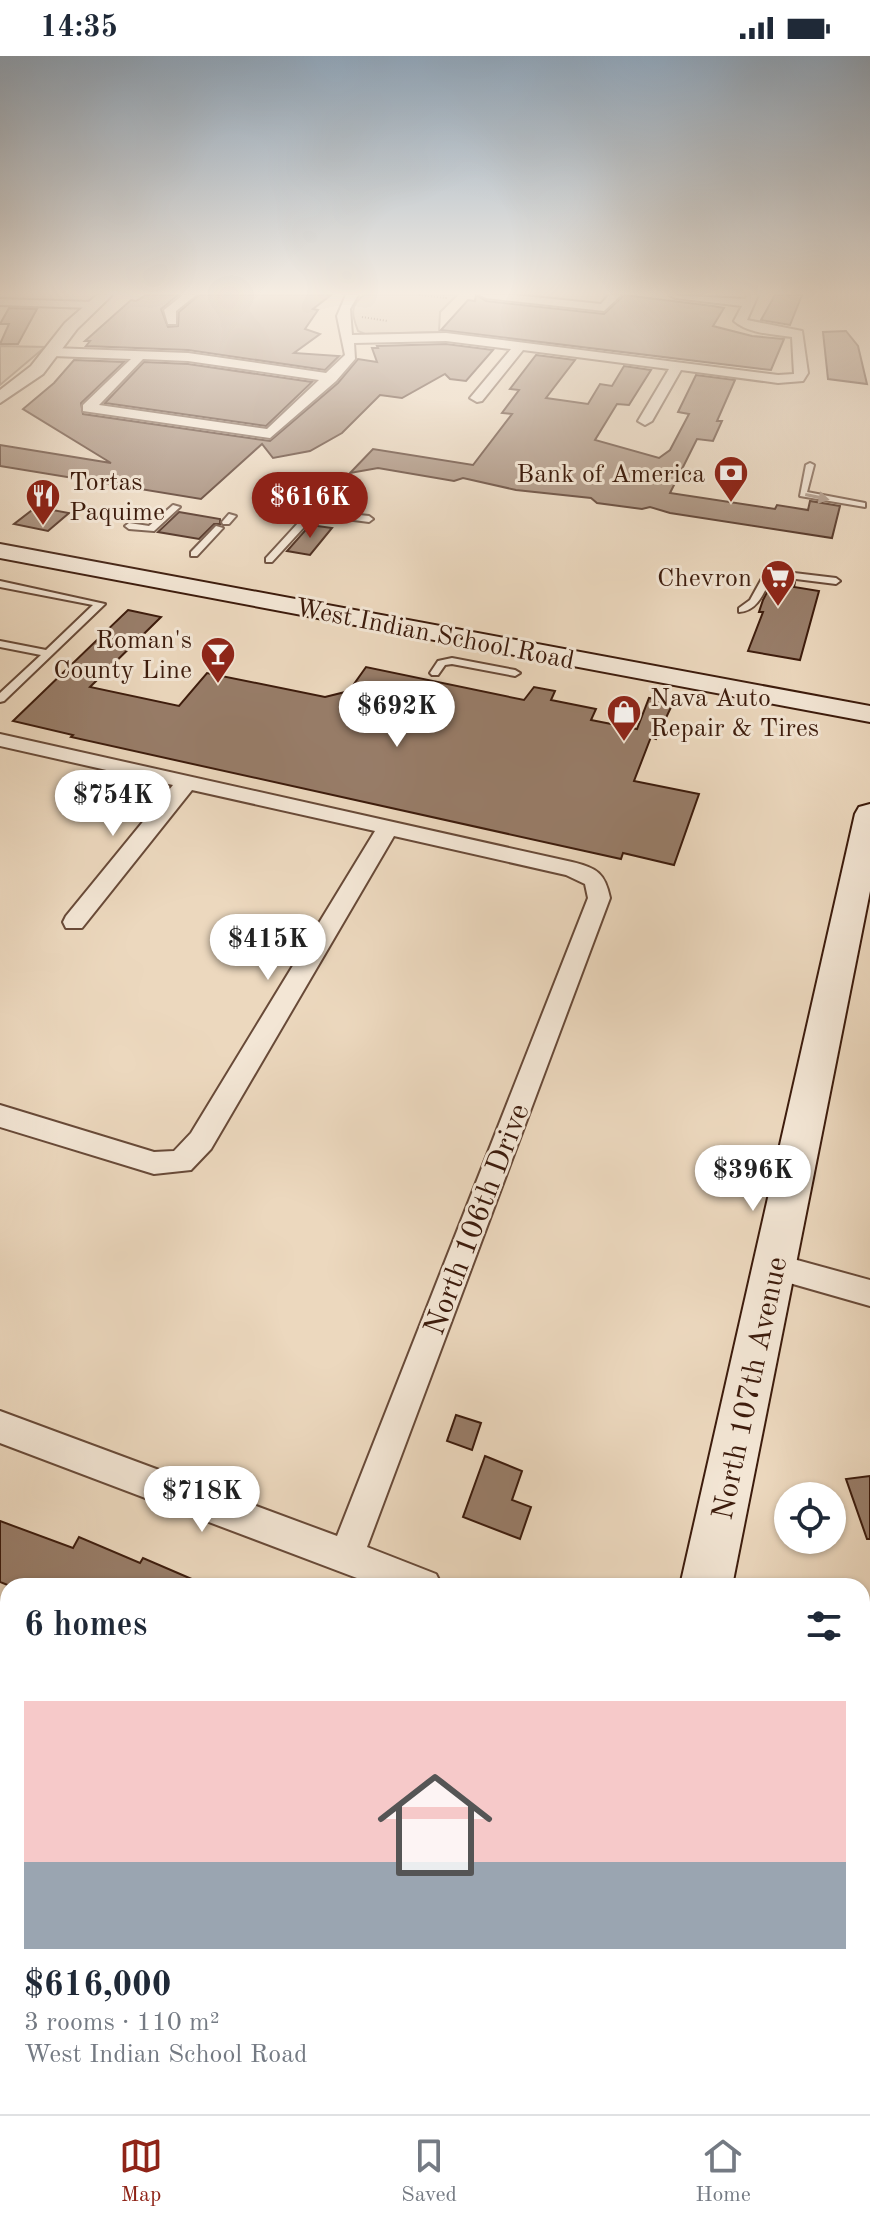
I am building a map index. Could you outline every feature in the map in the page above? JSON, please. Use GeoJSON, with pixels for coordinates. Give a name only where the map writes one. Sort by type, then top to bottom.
{"type":"FeatureCollection","features":[{"type":"Feature","properties":{"kind":"main road","name":"West Indian School Road"},"geometry":{"type":"LineString","coordinates":[[0,551],[870,714]]}},
{"type":"Feature","properties":{"kind":"main road","name":"North 107th Avenue"},"geometry":{"type":"LineString","coordinates":[[708,1578],[870,814]]}},
{"type":"Feature","properties":{"kind":"street"},"geometry":{"type":"LineString","coordinates":[[107,391],[88,408],[270,434],[317,391]]}},
{"type":"Feature","properties":{"kind":"street"},"geometry":{"type":"LineString","coordinates":[[477,398],[483,391]]}},
{"type":"Feature","properties":{"kind":"street"},"geometry":{"type":"LineString","coordinates":[[645,421],[662,391]]}},
{"type":"Feature","properties":{"kind":"street"},"geometry":{"type":"LineString","coordinates":[[0,1116],[154,1163],[181,1162],[201,1141],[388,827],[1,742]]}},
{"type":"Feature","properties":{"kind":"street"},"geometry":{"type":"LineString","coordinates":[[74,922],[187,782]]}},
{"type":"Feature","properties":{"kind":"street","name":"North 106th Drive"},"geometry":{"type":"LineString","coordinates":[[346,1558],[599,898],[595,880],[572,869],[388,827]]}},
{"type":"Feature","properties":{"kind":"street"},"geometry":{"type":"LineString","coordinates":[[775,1267],[870,1293]]}},
{"type":"Feature","properties":{"kind":"street"},"geometry":{"type":"LineString","coordinates":[[0,1427],[402,1578]]}},
{"type":"Feature","properties":{"kind":"lane"},"geometry":{"type":"LineString","coordinates":[[810,465],[803,494],[862,505]]}},
{"type":"Feature","properties":{"kind":"lane"},"geometry":{"type":"LineString","coordinates":[[129,526],[151,529],[176,507]]}},
{"type":"Feature","properties":{"kind":"lane"},"geometry":{"type":"LineString","coordinates":[[269,560],[313,512],[369,519]]}},
{"type":"Feature","properties":{"kind":"lane"},"geometry":{"type":"LineString","coordinates":[[194,554],[226,522]]}},
{"type":"Feature","properties":{"kind":"lane"},"geometry":{"type":"LineString","coordinates":[[742,610],[754,602],[769,573],[836,581]]}},
{"type":"Feature","properties":{"kind":"lane"},"geometry":{"type":"LineString","coordinates":[[0,584],[100,604],[0,699]]}},
{"type":"Feature","properties":{"kind":"lane"},"geometry":{"type":"LineString","coordinates":[[0,644],[48,653]]}},
{"type":"Feature","properties":{"kind":"lane"},"geometry":{"type":"LineString","coordinates":[[435,673],[441,663],[452,661],[515,673]]}},
{"type":"Feature","properties":{"kind":"lane"},"geometry":{"type":"LineString","coordinates":[[406,719],[403,724],[416,727]]}},
{"type":"Feature","properties":{"kind":"building"},"geometry":{"type":"Polygon","coordinates":[[[44,391],[94,391],[81,403],[83,414],[270,441],[329,391],[414,391],[402,398],[380,395],[342,433],[310,451],[273,458],[262,444],[201,499],[0,466],[0,445],[111,463],[23,409],[44,391]]]}},
{"type":"Feature","properties":{"kind":"building"},"geometry":{"type":"Polygon","coordinates":[[[116,391],[303,391],[266,426],[105,403],[116,391]]]}},
{"type":"Feature","properties":{"kind":"building"},"geometry":{"type":"Polygon","coordinates":[[[518,391],[551,391],[546,398],[588,404],[596,391],[638,391],[629,405],[617,404],[595,440],[659,458],[670,450],[689,414],[678,412],[688,391],[730,391],[717,421],[722,421],[713,441],[697,439],[670,493],[775,509],[777,505],[808,510],[810,501],[840,506],[832,538],[670,513],[650,507],[642,509],[597,503],[591,498],[516,490],[463,478],[454,481],[378,468],[350,473],[373,449],[473,465],[512,414],[502,413],[518,391]]]}},
{"type":"Feature","properties":{"kind":"building"},"geometry":{"type":"Polygon","coordinates":[[[36,507],[69,513],[48,531],[14,524],[36,507]]]}},
{"type":"Feature","properties":{"kind":"building"},"geometry":{"type":"Polygon","coordinates":[[[179,512],[220,519],[220,524],[214,524],[199,539],[158,532],[179,512]]]}},
{"type":"Feature","properties":{"kind":"building"},"geometry":{"type":"Polygon","coordinates":[[[310,525],[332,528],[310,555],[287,551],[310,525]]]}},
{"type":"Feature","properties":{"kind":"building"},"geometry":{"type":"Polygon","coordinates":[[[774,579],[795,582],[794,587],[819,591],[800,660],[748,651],[763,612],[759,612],[763,600],[774,579]]]}},
{"type":"Feature","properties":{"kind":"building"},"geometry":{"type":"Polygon","coordinates":[[[128,610],[161,617],[90,687],[179,706],[207,673],[325,697],[349,691],[366,667],[524,700],[534,687],[555,691],[551,700],[596,709],[591,720],[637,729],[649,698],[673,703],[656,739],[651,737],[634,781],[699,794],[674,865],[623,853],[621,859],[71,737],[73,735],[13,721],[128,610]],[[408,713],[399,716],[396,727],[422,731],[422,723],[408,713]]]}},
{"type":"Feature","properties":{"kind":"building"},"geometry":{"type":"Polygon","coordinates":[[[456,1415],[481,1423],[472,1450],[447,1441],[456,1415]]]}},
{"type":"Feature","properties":{"kind":"building"},"geometry":{"type":"Polygon","coordinates":[[[485,1456],[522,1471],[512,1500],[531,1507],[520,1539],[463,1517],[485,1456]]]}},
{"type":"Feature","properties":{"kind":"building"},"geometry":{"type":"Polygon","coordinates":[[[870,1476],[870,1539],[867,1539],[846,1479],[870,1476]]]}},
{"type":"Feature","properties":{"kind":"building"},"geometry":{"type":"Polygon","coordinates":[[[0,1521],[73,1548],[79,1537],[140,1563],[143,1558],[189,1578],[0,1578],[0,1521]]]}},
{"type":"Feature","properties":{"kind":"place","name":"Bank of America"},"geometry":{"type":"Point","coordinates":[731,504]}},
{"type":"Feature","properties":{"kind":"place","name":"Tortas Paquime"},"geometry":{"type":"Point","coordinates":[43,527]}},
{"type":"Feature","properties":{"kind":"place","name":"Chevron"},"geometry":{"type":"Point","coordinates":[778,608]}},
{"type":"Feature","properties":{"kind":"place","name":"Roman's County Line"},"geometry":{"type":"Point","coordinates":[218,685]}},
{"type":"Feature","properties":{"kind":"place","name":"Nava Auto Repair & Tires"},"geometry":{"type":"Point","coordinates":[624,743]}}]}
